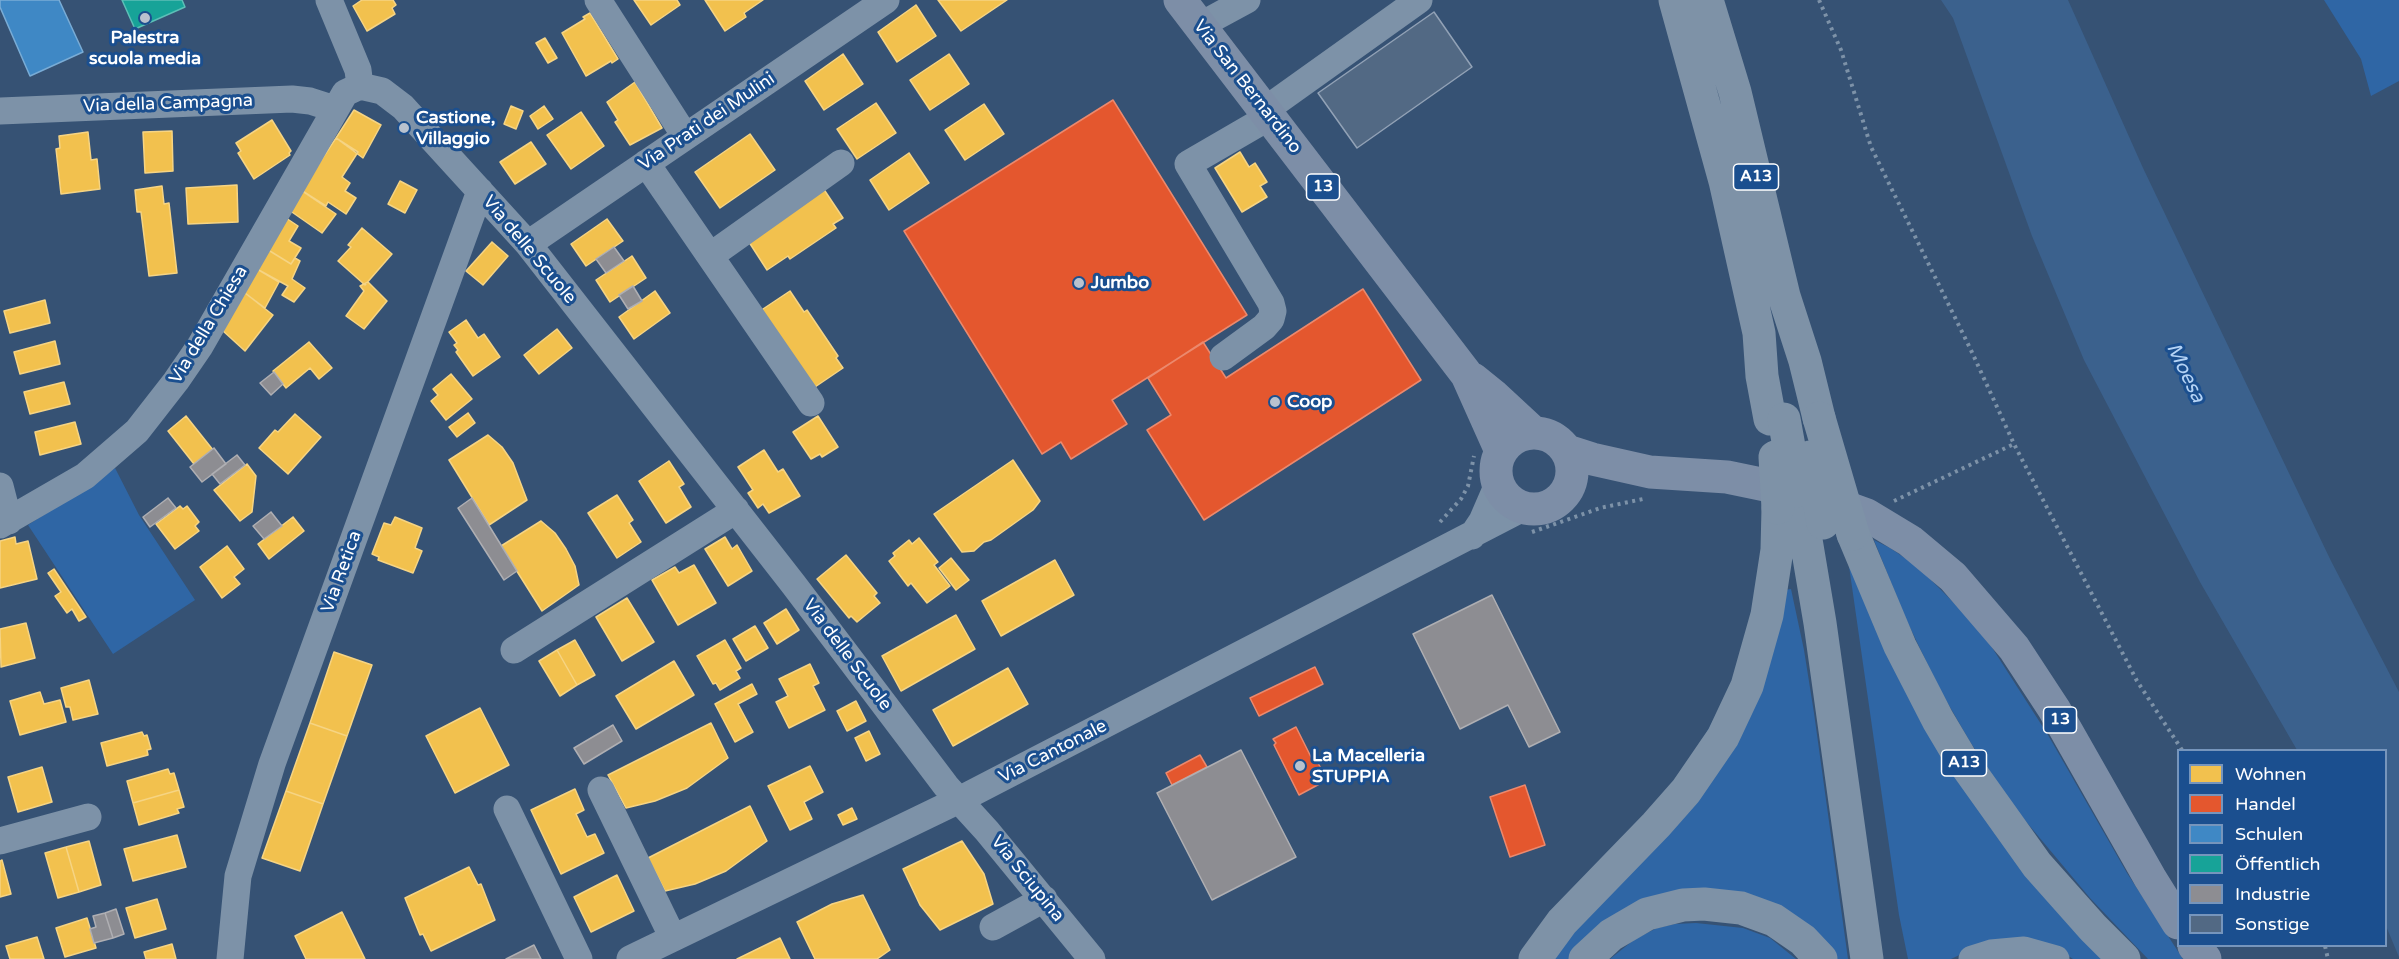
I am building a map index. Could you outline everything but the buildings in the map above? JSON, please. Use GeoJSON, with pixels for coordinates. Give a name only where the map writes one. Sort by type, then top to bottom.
{"type":"FeatureCollection","features":[{"type":"Feature","properties":{"kind":"highway","name":"A13"},"geometry":{"type":"LineString","coordinates":[[1674,0],[1725,181],[1759,333],[1794,418],[1860,524],[1900,646],[1960,757],[2037,865],[2092,928],[2124,959]]}},
{"type":"Feature","properties":{"kind":"highway","name":"A13"},"geometry":{"type":"LineString","coordinates":[[1707,0],[1735,93],[1784,296],[1791,362],[1801,515],[1820,623],[1867,959]]}},
{"type":"Feature","properties":{"kind":"highway","name":"A13"},"geometry":{"type":"LineString","coordinates":[[1794,418],[1801,515],[1848,677],[1885,959]]}},
{"type":"Feature","properties":{"kind":"highway","name":"A13"},"geometry":{"type":"LineString","coordinates":[[1535,959],[1562,922],[1686,791],[1723,737],[1747,686],[1767,615],[1777,550],[1801,515]]}},
{"type":"Feature","properties":{"kind":"highway"},"geometry":{"type":"LineString","coordinates":[[1585,959],[1611,935],[1647,914],[1683,905],[1704,904],[1741,908],[1773,920],[1803,940],[1821,959]]}},
{"type":"Feature","properties":{"kind":"main road","name":"Via San Bernardino"},"geometry":{"type":"LineString","coordinates":[[1189,13],[1467,375],[1534,433]]}},
{"type":"Feature","properties":{"kind":"main road","name":"Via San Bernardino"},"geometry":{"type":"LineString","coordinates":[[1467,375],[1488,453]]}},
{"type":"Feature","properties":{"kind":"main road"},"geometry":{"type":"LineString","coordinates":[[1534,433],[1553,438],[1567,451],[1572,462],[1573,474],[1564,496],[1556,504],[1534,510],[1523,522],[1498,484],[1496,468],[1488,453],[1521,435],[1534,433]]}},
{"type":"Feature","properties":{"kind":"main road","name":"13"},"geometry":{"type":"LineString","coordinates":[[1567,451],[1592,459],[1648,485]]}},
{"type":"Feature","properties":{"kind":"main road","name":"13"},"geometry":{"type":"LineString","coordinates":[[1570,486],[1648,485],[1727,477],[1783,487],[1835,502],[1860,524],[1910,542],[1953,577],[2014,648],[2054,709],[2177,921]]}},
{"type":"Feature","properties":{"kind":"main road"},"geometry":{"type":"LineString","coordinates":[[2196,947],[2205,959]]}},
{"type":"Feature","properties":{"kind":"street"},"geometry":{"type":"LineString","coordinates":[[328,0],[358,70],[360,86]]}},
{"type":"Feature","properties":{"kind":"street"},"geometry":{"type":"LineString","coordinates":[[598,0],[686,136]]}},
{"type":"Feature","properties":{"kind":"street","name":"Via Prati dei Mulini"},"geometry":{"type":"LineString","coordinates":[[528,244],[886,0]]}},
{"type":"Feature","properties":{"kind":"street"},"geometry":{"type":"LineString","coordinates":[[1189,13],[1222,15],[1247,0]]}},
{"type":"Feature","properties":{"kind":"street"},"geometry":{"type":"LineString","coordinates":[[1223,357],[1264,327],[1271,319],[1273,311],[1271,303],[1188,164],[1267,114],[1419,0]]}},
{"type":"Feature","properties":{"kind":"street","name":"Via della Chiesa"},"geometry":{"type":"LineString","coordinates":[[0,486],[4,523],[85,476],[137,430],[170,390],[200,346],[345,93],[360,86]]}},
{"type":"Feature","properties":{"kind":"street","name":"Via delle Scuole"},"geometry":{"type":"LineString","coordinates":[[360,86],[382,91],[403,107],[528,244],[959,800]]}},
{"type":"Feature","properties":{"kind":"street","name":"Via della Campagna"},"geometry":{"type":"LineString","coordinates":[[0,111],[292,99],[310,101],[335,109]]}},
{"type":"Feature","properties":{"kind":"street"},"geometry":{"type":"LineString","coordinates":[[646,163],[811,403]]}},
{"type":"Feature","properties":{"kind":"street"},"geometry":{"type":"LineString","coordinates":[[710,256],[841,163]]}},
{"type":"Feature","properties":{"kind":"street","name":"Via Retica"},"geometry":{"type":"LineString","coordinates":[[230,959],[238,876],[272,764],[480,191]]}},
{"type":"Feature","properties":{"kind":"street"},"geometry":{"type":"LineString","coordinates":[[1472,536],[1482,521],[1498,484]]}},
{"type":"Feature","properties":{"kind":"street"},"geometry":{"type":"LineString","coordinates":[[514,650],[736,510]]}},
{"type":"Feature","properties":{"kind":"street","name":"Via Cantonale"},"geometry":{"type":"LineString","coordinates":[[630,959],[959,800],[1472,536],[1523,522]]}},
{"type":"Feature","properties":{"kind":"street"},"geometry":{"type":"LineString","coordinates":[[600,790],[673,938]]}},
{"type":"Feature","properties":{"kind":"street","name":"Via Sciupina"},"geometry":{"type":"LineString","coordinates":[[959,800],[1092,959]]}},
{"type":"Feature","properties":{"kind":"street"},"geometry":{"type":"LineString","coordinates":[[507,809],[579,959]]}},
{"type":"Feature","properties":{"kind":"street"},"geometry":{"type":"LineString","coordinates":[[0,841],[88,817]]}},
{"type":"Feature","properties":{"kind":"street"},"geometry":{"type":"LineString","coordinates":[[993,927],[1044,899]]}},
{"type":"Feature","properties":{"kind":"street"},"geometry":{"type":"LineString","coordinates":[[1972,959],[1999,951],[2024,950],[2056,959]]}},
{"type":"Feature","properties":{"kind":"path"},"geometry":{"type":"LineString","coordinates":[[1819,0],[1841,50],[1871,147],[1970,348],[2014,444],[2137,681],[2181,749]]}},
{"type":"Feature","properties":{"kind":"path"},"geometry":{"type":"LineString","coordinates":[[1860,524],[2014,444]]}},
{"type":"Feature","properties":{"kind":"path"},"geometry":{"type":"LineString","coordinates":[[1434,528],[1461,499],[1488,453]]}},
{"type":"Feature","properties":{"kind":"path"},"geometry":{"type":"LineString","coordinates":[[1523,522],[1600,508],[1648,485]]}},
{"type":"Feature","properties":{"kind":"shaded area"},"geometry":{"type":"Polygon","coordinates":[[[2324,0],[2399,0],[2399,81],[2371,96],[2361,59],[2324,0]]]}},
{"type":"Feature","properties":{"kind":"shaded area"},"geometry":{"type":"Polygon","coordinates":[[[115,468],[139,515],[195,600],[113,654],[28,525],[115,468]]]}},
{"type":"Feature","properties":{"kind":"shaded area"},"geometry":{"type":"Polygon","coordinates":[[[1874,540],[1917,566],[1965,614],[1991,646],[2048,735],[2127,873],[2183,959],[2148,959],[2090,898],[2008,800],[1939,688],[1904,615],[1874,540]]]}},
{"type":"Feature","properties":{"kind":"shaded area"},"geometry":{"type":"Polygon","coordinates":[[[1847,552],[2107,959],[2073,959],[2064,953],[1968,951],[1951,959],[1908,959],[1899,915],[1847,552]]]}},
{"type":"Feature","properties":{"kind":"shaded area"},"geometry":{"type":"Polygon","coordinates":[[[1791,589],[1814,713],[1848,959],[1835,959],[1717,895],[1574,959],[1550,959],[1632,868],[1785,590],[1791,589]]]}},
{"type":"Feature","properties":{"kind":"shaded area"},"geometry":{"type":"Polygon","coordinates":[[[1696,923],[1743,928],[1770,938],[1796,959],[1610,959],[1635,939],[1657,928],[1696,923]]]}},
{"type":"Feature","properties":{"kind":"water","name":"Moesa"},"geometry":{"type":"Polygon","coordinates":[[[1941,0],[2068,0],[2143,168],[2331,561],[2399,692],[2399,957],[2387,928],[2387,749],[2296,749],[2200,582],[2084,360],[2032,236],[1953,18],[1941,0]]]}},
{"type":"Feature","properties":{"kind":"place","name":"Palestra scuola media"},"geometry":{"type":"Point","coordinates":[145,18]}},
{"type":"Feature","properties":{"kind":"place","name":"Castione, Villaggio"},"geometry":{"type":"Point","coordinates":[404,128]}},
{"type":"Feature","properties":{"kind":"place","name":"Jumbo"},"geometry":{"type":"Point","coordinates":[1079,283]}},
{"type":"Feature","properties":{"kind":"place","name":"Coop"},"geometry":{"type":"Point","coordinates":[1275,402]}},
{"type":"Feature","properties":{"kind":"place","name":"La Macelleria STUPPIA"},"geometry":{"type":"Point","coordinates":[1300,766]}}]}
